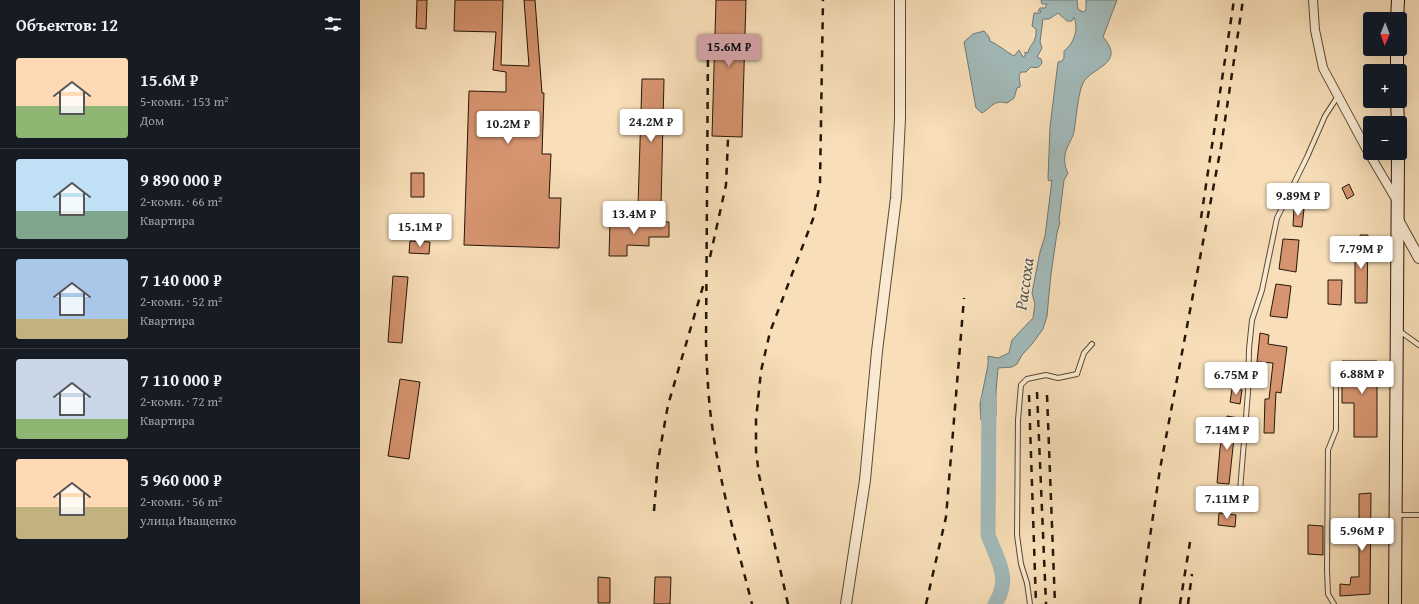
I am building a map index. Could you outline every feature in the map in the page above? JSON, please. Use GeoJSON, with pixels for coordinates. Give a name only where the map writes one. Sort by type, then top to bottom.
{"type":"FeatureCollection","features":[{"type":"Feature","properties":{"kind":"main road"},"geometry":{"type":"LineString","coordinates":[[1397,12],[1398,0]]}},
{"type":"Feature","properties":{"kind":"main road"},"geometry":{"type":"LineString","coordinates":[[1394,604],[1399,204],[1398,160]]}},
{"type":"Feature","properties":{"kind":"street"},"geometry":{"type":"LineString","coordinates":[[846,604],[865,480],[877,351],[896,198],[900,119],[900,0]]}},
{"type":"Feature","properties":{"kind":"street"},"geometry":{"type":"LineString","coordinates":[[1314,0],[1316,30],[1323,68],[1367,150],[1399,204]]}},
{"type":"Feature","properties":{"kind":"street"},"geometry":{"type":"LineString","coordinates":[[1398,220],[1419,258]]}},
{"type":"Feature","properties":{"kind":"lane"},"geometry":{"type":"LineString","coordinates":[[1211,499],[1239,503],[1252,320],[1262,290],[1277,218],[1325,116],[1338,96]]}},
{"type":"Feature","properties":{"kind":"lane"},"geometry":{"type":"LineString","coordinates":[[1397,329],[1419,344]]}},
{"type":"Feature","properties":{"kind":"lane"},"geometry":{"type":"LineString","coordinates":[[1030,604],[1027,583],[1021,564],[1017,535],[1018,420],[1021,385],[1027,379],[1046,375],[1058,378],[1077,374],[1084,353],[1092,344]]}},
{"type":"Feature","properties":{"kind":"lane"},"geometry":{"type":"LineString","coordinates":[[1334,604],[1328,594],[1327,570],[1328,450],[1336,430],[1336,388]]}},
{"type":"Feature","properties":{"kind":"lane"},"geometry":{"type":"LineString","coordinates":[[1395,515],[1419,515]]}},
{"type":"Feature","properties":{"kind":"water"},"geometry":{"type":"Polygon","coordinates":[[[1041,0],[1077,0],[1078,9],[1083,12],[1086,10],[1086,0],[1117,0],[1103,37],[1109,46],[1111,53],[1105,64],[1087,78],[1081,87],[1074,132],[1065,155],[1065,164],[1068,173],[1064,180],[1060,222],[1051,274],[1047,316],[1043,329],[1022,355],[1017,364],[1012,367],[998,368],[996,416],[981,420],[980,404],[988,365],[988,356],[998,358],[1009,353],[1012,340],[1033,318],[1035,304],[1032,293],[1040,252],[1045,236],[1052,180],[1049,181],[1048,179],[1050,127],[1058,62],[1062,61],[1064,58],[1064,51],[1068,48],[1075,36],[1076,27],[1074,17],[1072,21],[1067,21],[1058,13],[1049,19],[1043,19],[1040,42],[1042,48],[1037,57],[1041,59],[1042,63],[1038,67],[1031,67],[1026,72],[1021,72],[1019,76],[1020,87],[1017,88],[1014,98],[1007,103],[996,103],[982,113],[976,108],[964,42],[973,34],[984,31],[989,37],[990,41],[1014,56],[1019,50],[1023,57],[1025,56],[1025,52],[1028,53],[1036,34],[1036,29],[1032,26],[1034,13],[1040,13],[1041,11],[1038,11],[1040,8],[1045,8],[1047,4],[1042,4],[1041,0]]]}},
{"type":"Feature","properties":{"kind":"building"},"geometry":{"type":"Polygon","coordinates":[[[417,0],[427,0],[426,29],[416,28],[417,0]]]}},
{"type":"Feature","properties":{"kind":"building"},"geometry":{"type":"Polygon","coordinates":[[[455,0],[503,0],[501,65],[529,66],[524,0],[535,0],[542,93],[544,93],[542,154],[551,154],[549,198],[561,198],[559,248],[464,245],[469,91],[506,92],[506,72],[493,70],[496,32],[454,31],[455,0]]]}},
{"type":"Feature","properties":{"kind":"building"},"geometry":{"type":"Polygon","coordinates":[[[716,0],[746,0],[742,137],[712,136],[716,0]]]}},
{"type":"Feature","properties":{"kind":"building"},"geometry":{"type":"Polygon","coordinates":[[[642,79],[664,79],[661,207],[638,206],[642,79]]]}},
{"type":"Feature","properties":{"kind":"building"},"geometry":{"type":"Polygon","coordinates":[[[411,173],[424,173],[424,197],[411,197],[411,173]]]}},
{"type":"Feature","properties":{"kind":"building"},"geometry":{"type":"Polygon","coordinates":[[[1349,184],[1354,195],[1347,199],[1342,188],[1349,184]]]}},
{"type":"Feature","properties":{"kind":"building"},"geometry":{"type":"Polygon","coordinates":[[[1294,208],[1304,209],[1302,227],[1293,226],[1294,208]]]}},
{"type":"Feature","properties":{"kind":"building"},"geometry":{"type":"Polygon","coordinates":[[[610,221],[669,222],[669,237],[649,237],[649,246],[627,245],[627,256],[609,256],[610,221]]]}},
{"type":"Feature","properties":{"kind":"building"},"geometry":{"type":"Polygon","coordinates":[[[1360,235],[1368,235],[1367,303],[1355,303],[1355,244],[1360,244],[1360,235]]]}},
{"type":"Feature","properties":{"kind":"building"},"geometry":{"type":"Polygon","coordinates":[[[1283,239],[1299,240],[1296,272],[1279,269],[1283,239]]]}},
{"type":"Feature","properties":{"kind":"building"},"geometry":{"type":"Polygon","coordinates":[[[410,241],[430,242],[429,254],[409,253],[410,241]]]}},
{"type":"Feature","properties":{"kind":"building"},"geometry":{"type":"Polygon","coordinates":[[[393,276],[408,277],[402,343],[388,342],[393,276]]]}},
{"type":"Feature","properties":{"kind":"building"},"geometry":{"type":"Polygon","coordinates":[[[1328,280],[1342,280],[1341,305],[1328,304],[1328,280]]]}},
{"type":"Feature","properties":{"kind":"building"},"geometry":{"type":"Polygon","coordinates":[[[1276,284],[1291,286],[1287,318],[1270,316],[1276,284]]]}},
{"type":"Feature","properties":{"kind":"building"},"geometry":{"type":"Polygon","coordinates":[[[1260,333],[1269,335],[1268,344],[1287,347],[1281,393],[1276,392],[1274,433],[1264,433],[1265,399],[1269,399],[1273,363],[1257,362],[1260,333]]]}},
{"type":"Feature","properties":{"kind":"building"},"geometry":{"type":"Polygon","coordinates":[[[1342,361],[1377,361],[1377,437],[1354,437],[1354,403],[1342,403],[1342,361]]]}},
{"type":"Feature","properties":{"kind":"building"},"geometry":{"type":"Polygon","coordinates":[[[400,379],[420,382],[409,459],[388,456],[400,379]]]}},
{"type":"Feature","properties":{"kind":"building"},"geometry":{"type":"Polygon","coordinates":[[[1232,389],[1242,390],[1240,404],[1230,402],[1232,389]]]}},
{"type":"Feature","properties":{"kind":"building"},"geometry":{"type":"Polygon","coordinates":[[[1227,416],[1238,418],[1234,438],[1229,484],[1217,483],[1220,448],[1227,416]]]}},
{"type":"Feature","properties":{"kind":"building"},"geometry":{"type":"Polygon","coordinates":[[[1371,493],[1370,594],[1340,596],[1340,584],[1350,585],[1351,577],[1359,577],[1359,494],[1371,493]]]}},
{"type":"Feature","properties":{"kind":"building"},"geometry":{"type":"Polygon","coordinates":[[[1219,513],[1236,515],[1235,527],[1218,525],[1219,513]]]}},
{"type":"Feature","properties":{"kind":"building"},"geometry":{"type":"Polygon","coordinates":[[[1308,525],[1323,526],[1323,555],[1308,554],[1308,525]]]}},
{"type":"Feature","properties":{"kind":"building"},"geometry":{"type":"Polygon","coordinates":[[[598,577],[610,578],[610,603],[598,603],[598,577]]]}},
{"type":"Feature","properties":{"kind":"building"},"geometry":{"type":"Polygon","coordinates":[[[655,577],[671,577],[670,604],[654,604],[655,577]]]}},
{"type":"Feature","properties":{"kind":"waterway","name":"Рассоха"},"geometry":{"type":"LineString","coordinates":[[989,398],[988,535],[999,561],[1003,577],[1000,595],[995,604]]}},
{"type":"Feature","properties":{"kind":"railway"},"geometry":{"type":"LineString","coordinates":[[788,604],[759,475],[756,451],[756,420],[761,371],[770,332],[813,219],[820,183],[823,0]]}},
{"type":"Feature","properties":{"kind":"railway"},"geometry":{"type":"LineString","coordinates":[[1201,218],[1234,0]]}},
{"type":"Feature","properties":{"kind":"railway"},"geometry":{"type":"LineString","coordinates":[[1140,604],[1160,469],[1221,147],[1243,0]]}},
{"type":"Feature","properties":{"kind":"railway"},"geometry":{"type":"LineString","coordinates":[[708,46],[706,343],[709,394],[715,447],[729,515],[752,604]]}},
{"type":"Feature","properties":{"kind":"railway"},"geometry":{"type":"LineString","coordinates":[[710,257],[726,185],[728,139]]}},
{"type":"Feature","properties":{"kind":"railway"},"geometry":{"type":"LineString","coordinates":[[654,511],[658,461],[668,405],[704,283]]}},
{"type":"Feature","properties":{"kind":"railway"},"geometry":{"type":"LineString","coordinates":[[926,604],[946,517],[964,298]]}},
{"type":"Feature","properties":{"kind":"railway"},"geometry":{"type":"LineString","coordinates":[[1037,392],[1046,604]]}},
{"type":"Feature","properties":{"kind":"railway"},"geometry":{"type":"LineString","coordinates":[[1029,395],[1036,604]]}},
{"type":"Feature","properties":{"kind":"railway"},"geometry":{"type":"LineString","coordinates":[[1047,395],[1055,604]]}},
{"type":"Feature","properties":{"kind":"railway"},"geometry":{"type":"LineString","coordinates":[[1180,604],[1190,542]]}},
{"type":"Feature","properties":{"kind":"railway"},"geometry":{"type":"LineString","coordinates":[[1188,604],[1192,574]]}}]}
